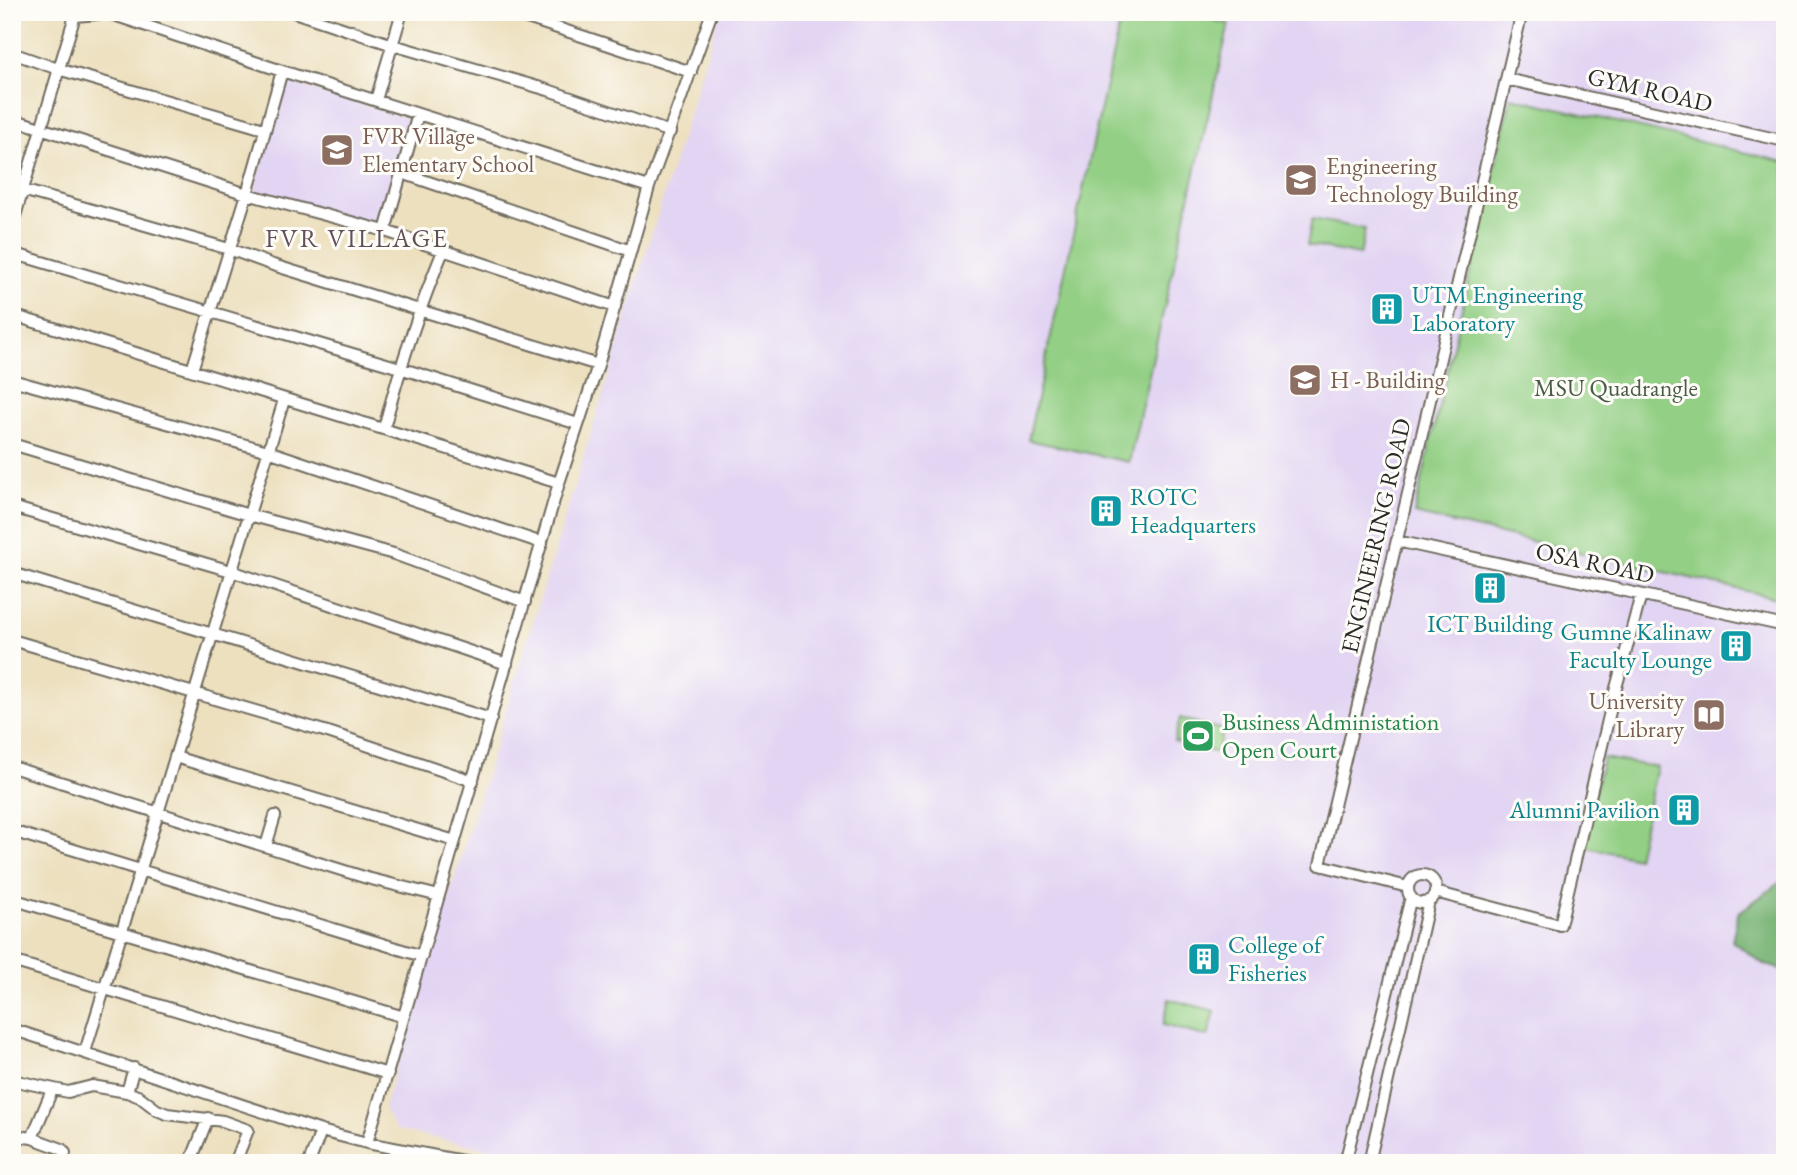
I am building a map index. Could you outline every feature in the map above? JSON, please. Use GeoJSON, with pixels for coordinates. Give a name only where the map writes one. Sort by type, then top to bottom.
{"type":"FeatureCollection","features":[{"type":"Feature","properties":{"kind":"street"},"geometry":{"type":"LineString","coordinates":[[294,12],[393,45],[548,90],[670,132]]}},
{"type":"Feature","properties":{"kind":"street"},"geometry":{"type":"LineString","coordinates":[[376,100],[402,12]]}},
{"type":"Feature","properties":{"kind":"street"},"geometry":{"type":"LineString","coordinates":[[509,12],[691,72]]}},
{"type":"Feature","properties":{"kind":"street","name":"ENGINEERING ROAD"},"geometry":{"type":"LineString","coordinates":[[1409,892],[1320,865],[1522,12]]}},
{"type":"Feature","properties":{"kind":"street"},"geometry":{"type":"LineString","coordinates":[[12,226],[75,14],[108,13],[649,187]]}},
{"type":"Feature","properties":{"kind":"street"},"geometry":{"type":"LineString","coordinates":[[368,1143],[559,483],[598,365],[649,187],[711,13]]}},
{"type":"Feature","properties":{"kind":"street"},"geometry":{"type":"LineString","coordinates":[[12,54],[264,129]]}},
{"type":"Feature","properties":{"kind":"street"},"geometry":{"type":"LineString","coordinates":[[192,370],[282,71]]}},
{"type":"Feature","properties":{"kind":"street","name":"GYM ROAD"},"geometry":{"type":"LineString","coordinates":[[1506,79],[1785,142]]}},
{"type":"Feature","properties":{"kind":"street"},"geometry":{"type":"LineString","coordinates":[[385,231],[418,114]]}},
{"type":"Feature","properties":{"kind":"street"},"geometry":{"type":"LineString","coordinates":[[12,119],[247,194],[385,231],[615,307]]}},
{"type":"Feature","properties":{"kind":"street"},"geometry":{"type":"LineString","coordinates":[[402,173],[631,251]]}},
{"type":"Feature","properties":{"kind":"street"},"geometry":{"type":"LineString","coordinates":[[12,187],[229,249],[598,365]]}},
{"type":"Feature","properties":{"kind":"street"},"geometry":{"type":"LineString","coordinates":[[384,428],[419,310],[443,251]]}},
{"type":"Feature","properties":{"kind":"street"},"geometry":{"type":"LineString","coordinates":[[12,253],[400,368],[578,424]]}},
{"type":"Feature","properties":{"kind":"street"},"geometry":{"type":"LineString","coordinates":[[12,315],[559,483]]}},
{"type":"Feature","properties":{"kind":"street"},"geometry":{"type":"LineString","coordinates":[[12,380],[268,451],[542,543]]}},
{"type":"Feature","properties":{"kind":"street"},"geometry":{"type":"LineString","coordinates":[[85,1052],[284,400]]}},
{"type":"Feature","properties":{"kind":"street"},"geometry":{"type":"LineString","coordinates":[[12,444],[248,515],[394,554],[525,601]]}},
{"type":"Feature","properties":{"kind":"street"},"geometry":{"type":"LineString","coordinates":[[12,508],[232,571],[507,664]]}},
{"type":"Feature","properties":{"kind":"street","name":"OSA ROAD"},"geometry":{"type":"LineString","coordinates":[[1396,541],[1785,626]]}},
{"type":"Feature","properties":{"kind":"street"},"geometry":{"type":"LineString","coordinates":[[12,573],[491,719]]}},
{"type":"Feature","properties":{"kind":"street"},"geometry":{"type":"LineString","coordinates":[[1409,892],[1421,903],[1432,896],[1560,925],[1612,703],[1641,595]]}},
{"type":"Feature","properties":{"kind":"street"},"geometry":{"type":"LineString","coordinates":[[12,640],[331,733],[472,781]]}},
{"type":"Feature","properties":{"kind":"street"},"geometry":{"type":"LineString","coordinates":[[175,757],[455,841]]}},
{"type":"Feature","properties":{"kind":"street"},"geometry":{"type":"LineString","coordinates":[[12,767],[367,878],[439,896]]}},
{"type":"Feature","properties":{"kind":"street"},"geometry":{"type":"LineString","coordinates":[[266,846],[275,816]]}},
{"type":"Feature","properties":{"kind":"street"},"geometry":{"type":"LineString","coordinates":[[12,831],[422,956]]}},
{"type":"Feature","properties":{"kind":"street"},"geometry":{"type":"LineString","coordinates":[[1345,1163],[1411,880],[1422,875],[1433,881],[1432,896],[1369,1163]]}},
{"type":"Feature","properties":{"kind":"street"},"geometry":{"type":"LineString","coordinates":[[12,899],[404,1017]]}},
{"type":"Feature","properties":{"kind":"street"},"geometry":{"type":"LineString","coordinates":[[12,961],[387,1074]]}},
{"type":"Feature","properties":{"kind":"street"},"geometry":{"type":"LineString","coordinates":[[1386,995],[1408,999]]}},
{"type":"Feature","properties":{"kind":"street"},"geometry":{"type":"LineString","coordinates":[[12,1029],[321,1131],[368,1143],[469,1162]]}},
{"type":"Feature","properties":{"kind":"street"},"geometry":{"type":"LineString","coordinates":[[127,1092],[134,1068]]}},
{"type":"Feature","properties":{"kind":"street"},"geometry":{"type":"LineString","coordinates":[[12,1080],[68,1092],[92,1086],[127,1092],[167,1114],[208,1118],[248,1130],[235,1163]]}},
{"type":"Feature","properties":{"kind":"street"},"geometry":{"type":"LineString","coordinates":[[1365,1080],[1387,1086]]}},
{"type":"Feature","properties":{"kind":"street"},"geometry":{"type":"LineString","coordinates":[[32,1138],[52,1090]]}},
{"type":"Feature","properties":{"kind":"street"},"geometry":{"type":"LineString","coordinates":[[223,1121],[234,1101]]}},
{"type":"Feature","properties":{"kind":"street"},"geometry":{"type":"LineString","coordinates":[[190,1163],[208,1118]]}},
{"type":"Feature","properties":{"kind":"street"},"geometry":{"type":"LineString","coordinates":[[309,1163],[321,1131]]}},
{"type":"Feature","properties":{"kind":"street"},"geometry":{"type":"LineString","coordinates":[[12,1135],[32,1138],[62,1149],[65,1153],[63,1163]]}},
{"type":"Feature","properties":{"kind":"shaded area"},"geometry":{"type":"Polygon","coordinates":[[[720,12],[1785,12],[1785,1163],[559,1163],[396,1130],[384,1108],[720,12]]]}},
{"type":"Feature","properties":{"kind":"shaded area","name":"FVR Village Elementary School"},"geometry":{"type":"Polygon","coordinates":[[[288,82],[415,120],[386,229],[254,190],[288,82]]]}},
{"type":"Feature","properties":{"kind":"green space"},"geometry":{"type":"Polygon","coordinates":[[[1122,12],[1181,12],[1229,24],[1129,462],[1028,440],[1122,12]]]}},
{"type":"Feature","properties":{"kind":"green space","name":"MSU Quadrangle"},"geometry":{"type":"Polygon","coordinates":[[[1511,97],[1785,162],[1785,600],[1414,514],[1511,97]]]}},
{"type":"Feature","properties":{"kind":"green space"},"geometry":{"type":"Polygon","coordinates":[[[1312,219],[1365,229],[1360,255],[1307,245],[1312,219]]]}},
{"type":"Feature","properties":{"kind":"green space","name":"Business Administation Open Court"},"geometry":{"type":"Polygon","coordinates":[[[1180,718],[1223,730],[1217,753],[1174,741],[1180,718]]]}},
{"type":"Feature","properties":{"kind":"green space"},"geometry":{"type":"Polygon","coordinates":[[[1603,758],[1657,767],[1637,858],[1582,846],[1603,758]]]}},
{"type":"Feature","properties":{"kind":"green space"},"geometry":{"type":"Polygon","coordinates":[[[1785,879],[1785,970],[1765,965],[1732,941],[1738,913],[1785,879]]]}},
{"type":"Feature","properties":{"kind":"green space"},"geometry":{"type":"Polygon","coordinates":[[[1169,999],[1215,1011],[1208,1037],[1163,1025],[1169,999]]]}},
{"type":"Feature","properties":{"kind":"place","name":"FVR Village Elementary School"},"geometry":{"type":"Point","coordinates":[337,150]}},
{"type":"Feature","properties":{"kind":"place","name":"Engineering Technology Building"},"geometry":{"type":"Point","coordinates":[1301,180]}},
{"type":"Feature","properties":{"kind":"place","name":"UTM Engineering Laboratory"},"geometry":{"type":"Point","coordinates":[1387,309]}},
{"type":"Feature","properties":{"kind":"place","name":"H - Building"},"geometry":{"type":"Point","coordinates":[1305,380]}},
{"type":"Feature","properties":{"kind":"place","name":"ROTC Headquarters"},"geometry":{"type":"Point","coordinates":[1106,511]}},
{"type":"Feature","properties":{"kind":"place","name":"ICT Building"},"geometry":{"type":"Point","coordinates":[1490,588]}},
{"type":"Feature","properties":{"kind":"place","name":"Gumne Kalinaw Faculty Lounge"},"geometry":{"type":"Point","coordinates":[1736,646]}},
{"type":"Feature","properties":{"kind":"place","name":"University Library"},"geometry":{"type":"Point","coordinates":[1709,715]}},
{"type":"Feature","properties":{"kind":"place","name":"Business Administation Open Court"},"geometry":{"type":"Point","coordinates":[1198,736]}},
{"type":"Feature","properties":{"kind":"place","name":"Alumni Pavilion"},"geometry":{"type":"Point","coordinates":[1684,810]}},
{"type":"Feature","properties":{"kind":"place","name":"College of Fisheries"},"geometry":{"type":"Point","coordinates":[1204,959]}},
{"type":"Feature","properties":{"kind":"district","name":"FVR VILLAGE"},"geometry":{"type":"Point","coordinates":[357,238]}}]}
